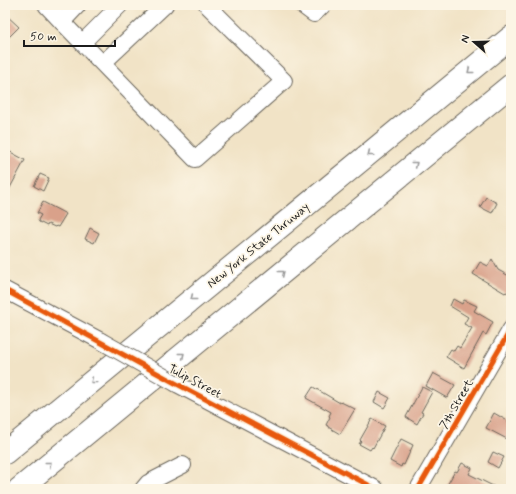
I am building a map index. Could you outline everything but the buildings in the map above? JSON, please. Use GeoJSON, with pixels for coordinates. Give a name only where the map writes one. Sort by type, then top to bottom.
{"type":"FeatureCollection","features":[{"type":"Feature","properties":{"kind":"highway","name":"New York State Thruway"},"geometry":{"type":"LineString","coordinates":[[5,453],[511,37]]}},
{"type":"Feature","properties":{"kind":"highway"},"geometry":{"type":"LineString","coordinates":[[19,489],[511,85]]}},
{"type":"Feature","properties":{"kind":"street"},"geometry":{"type":"LineString","coordinates":[[46,5],[195,159],[284,81],[207,5]]}},
{"type":"Feature","properties":{"kind":"street"},"geometry":{"type":"LineString","coordinates":[[62,22],[78,5]]}},
{"type":"Feature","properties":{"kind":"street"},"geometry":{"type":"LineString","coordinates":[[83,42],[120,5]]}},
{"type":"Feature","properties":{"kind":"street"},"geometry":{"type":"LineString","coordinates":[[103,64],[165,5]]}},
{"type":"Feature","properties":{"kind":"street"},"geometry":{"type":"LineString","coordinates":[[302,5],[314,14],[323,5]]}},
{"type":"Feature","properties":{"kind":"street","name":"Tulip Street"},"geometry":{"type":"LineString","coordinates":[[5,290],[101,341],[177,384],[376,489]]}},
{"type":"Feature","properties":{"kind":"street","name":"7th Street"},"geometry":{"type":"LineString","coordinates":[[418,489],[509,337]]}},
{"type":"Feature","properties":{"kind":"street"},"geometry":{"type":"LineString","coordinates":[[143,489],[148,483],[183,465]]}},
{"type":"Feature","properties":{"kind":"cycle path"},"geometry":{"type":"LineString","coordinates":[[5,290],[177,384],[376,489]]}},
{"type":"Feature","properties":{"kind":"cycle path"},"geometry":{"type":"LineString","coordinates":[[418,489],[511,329]]}}]}
